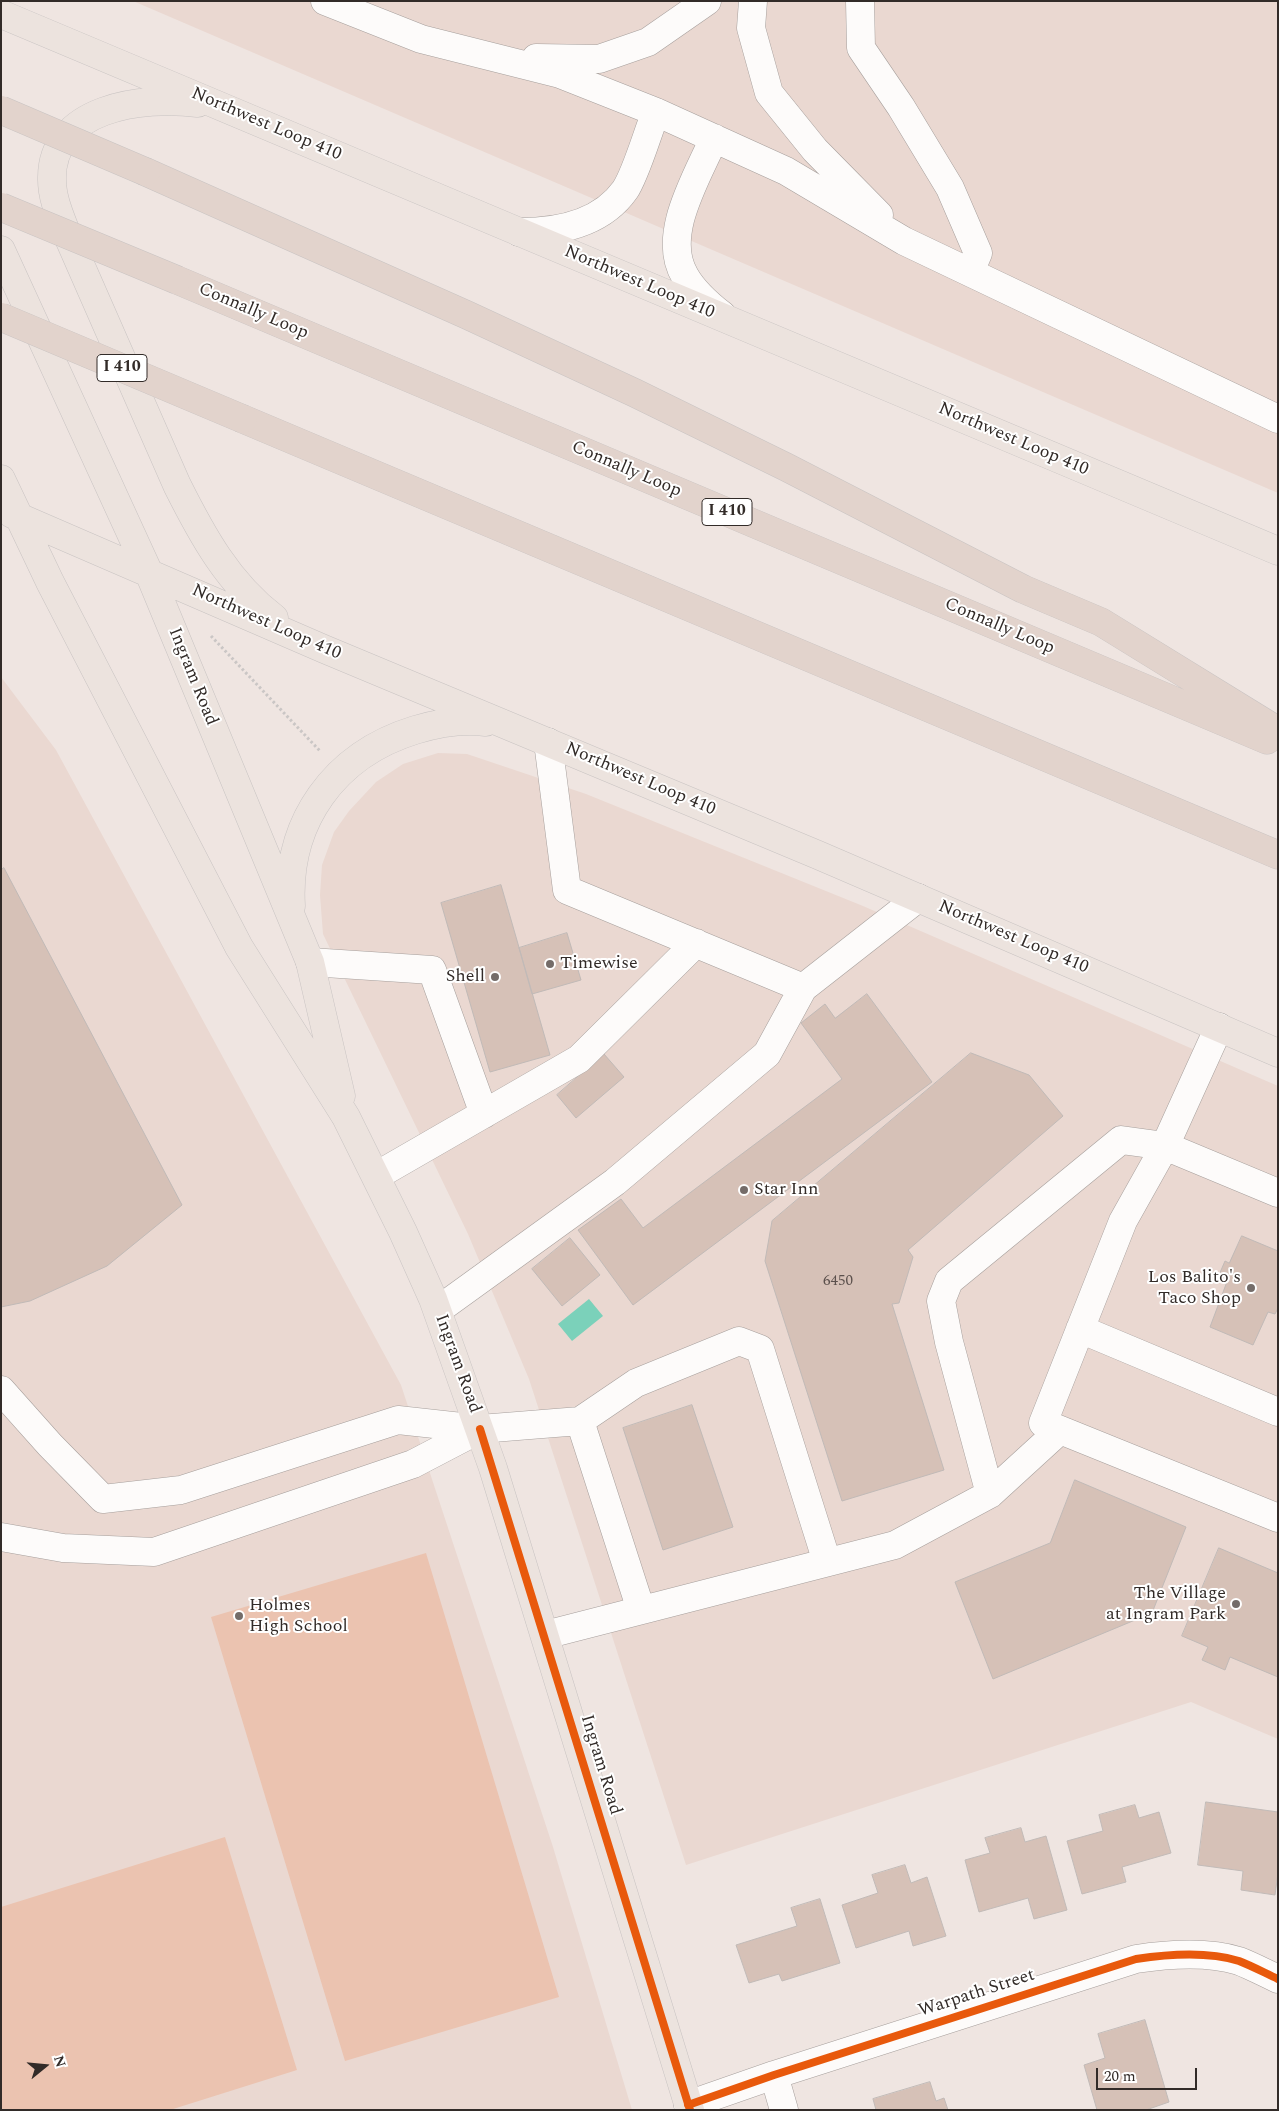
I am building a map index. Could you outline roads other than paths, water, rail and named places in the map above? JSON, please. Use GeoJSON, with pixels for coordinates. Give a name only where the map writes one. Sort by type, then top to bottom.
{"type":"FeatureCollection","features":[{"type":"Feature","properties":{"kind":"highway"},"geometry":{"type":"LineString","coordinates":[[1,110],[146,172],[458,311],[626,389],[786,467],[1023,589],[1101,622],[1278,731]]}},
{"type":"Feature","properties":{"kind":"highway","name":"Connally Loop"},"geometry":{"type":"LineString","coordinates":[[1,206],[1278,745]]}},
{"type":"Feature","properties":{"kind":"highway","name":"I 410"},"geometry":{"type":"LineString","coordinates":[[1,317],[1278,855]]}},
{"type":"Feature","properties":{"kind":"main road","name":"Northwest Loop 410"},"geometry":{"type":"LineString","coordinates":[[1,14],[1278,551]]}},
{"type":"Feature","properties":{"kind":"main road"},"geometry":{"type":"LineString","coordinates":[[219,106],[170,101],[147,102],[126,105],[98,114],[72,130],[63,139],[55,159],[52,182],[58,213],[66,232],[177,484],[210,548],[239,586],[257,605],[296,633],[324,649]]}},
{"type":"Feature","properties":{"kind":"main road","name":"Ingram Road"},"geometry":{"type":"LineString","coordinates":[[1,250],[149,573],[310,962],[346,1116]]}},
{"type":"Feature","properties":{"kind":"main road","name":"Ingram Road"},"geometry":{"type":"LineString","coordinates":[[1,478],[10,513],[239,947],[346,1116],[438,1310],[480,1429],[545,1635],[689,2108]]}},
{"type":"Feature","properties":{"kind":"main road","name":"Northwest Loop 410"},"geometry":{"type":"LineString","coordinates":[[10,513],[324,649],[918,898],[1278,1053]]}},
{"type":"Feature","properties":{"kind":"main road"},"geometry":{"type":"LineString","coordinates":[[292,920],[291,871],[302,829],[326,787],[354,759],[387,740],[437,724],[473,720],[513,728]]}},
{"type":"Feature","properties":{"kind":"street"},"geometry":{"type":"LineString","coordinates":[[325,1],[421,39],[490,58],[560,74],[656,112],[786,171],[904,241],[1278,419]]}},
{"type":"Feature","properties":{"kind":"street"},"geometry":{"type":"LineString","coordinates":[[490,58],[599,59],[648,42],[707,1]]}},
{"type":"Feature","properties":{"kind":"street"},"geometry":{"type":"LineString","coordinates":[[752,1],[751,28],[769,93],[815,150],[904,241]]}},
{"type":"Feature","properties":{"kind":"street"},"geometry":{"type":"LineString","coordinates":[[860,1],[861,48],[901,107],[950,188],[978,253],[970,272]]}},
{"type":"Feature","properties":{"kind":"street"},"geometry":{"type":"LineString","coordinates":[[519,232],[546,232],[563,229],[601,213],[614,203],[626,189],[656,112]]}},
{"type":"Feature","properties":{"kind":"street"},"geometry":{"type":"LineString","coordinates":[[714,138],[679,221],[677,249],[684,275],[694,290],[727,320]]}},
{"type":"Feature","properties":{"kind":"street"},"geometry":{"type":"LineString","coordinates":[[548,742],[567,890],[803,988]]}},
{"type":"Feature","properties":{"kind":"street"},"geometry":{"type":"LineString","coordinates":[[438,1310],[616,1182],[767,1054],[803,988],[918,898]]}},
{"type":"Feature","properties":{"kind":"street"},"geometry":{"type":"LineString","coordinates":[[376,1176],[579,1059],[696,943]]}},
{"type":"Feature","properties":{"kind":"street"},"geometry":{"type":"LineString","coordinates":[[310,962],[432,970],[484,1114]]}},
{"type":"Feature","properties":{"kind":"street"},"geometry":{"type":"LineString","coordinates":[[1219,1027],[1165,1146],[1123,1221],[1043,1423],[1278,1518]]}},
{"type":"Feature","properties":{"kind":"street"},"geometry":{"type":"LineString","coordinates":[[990,1494],[949,1342],[941,1301],[949,1281],[1120,1140],[1165,1146],[1278,1193]]}},
{"type":"Feature","properties":{"kind":"street"},"geometry":{"type":"LineString","coordinates":[[1080,1329],[1278,1412]]}},
{"type":"Feature","properties":{"kind":"street"},"geometry":{"type":"LineString","coordinates":[[1,1390],[10,1412],[102,1499],[181,1490],[398,1420],[480,1429],[580,1421],[636,1383],[739,1341],[760,1349],[827,1562]]}},
{"type":"Feature","properties":{"kind":"street"},"geometry":{"type":"LineString","coordinates":[[580,1421],[640,1610]]}},
{"type":"Feature","properties":{"kind":"street"},"geometry":{"type":"LineString","coordinates":[[1,1537],[63,1548],[154,1552],[414,1464],[480,1429]]}},
{"type":"Feature","properties":{"kind":"street"},"geometry":{"type":"LineString","coordinates":[[545,1635],[895,1545],[990,1494],[1060,1430]]}},
{"type":"Feature","properties":{"kind":"street","name":"Warpath Street"},"geometry":{"type":"LineString","coordinates":[[689,2108],[774,2074],[1136,1959],[1159,1956],[1208,1955],[1239,1961],[1278,1979]]}},
{"type":"Feature","properties":{"kind":"street"},"geometry":{"type":"LineString","coordinates":[[774,2074],[784,2110]]}},
{"type":"Feature","properties":{"kind":"place","name":"Timewise"},"geometry":{"type":"Point","coordinates":[550,964]}},
{"type":"Feature","properties":{"kind":"place","name":"Shell"},"geometry":{"type":"Point","coordinates":[495,977]}},
{"type":"Feature","properties":{"kind":"place","name":"Star Inn"},"geometry":{"type":"Point","coordinates":[744,1190]}},
{"type":"Feature","properties":{"kind":"place","name":"Los Balito's Taco Shop"},"geometry":{"type":"Point","coordinates":[1251,1288]}},
{"type":"Feature","properties":{"kind":"place","name":"The Village at Ingram Park"},"geometry":{"type":"Point","coordinates":[1236,1604]}},
{"type":"Feature","properties":{"kind":"place","name":"Holmes High School"},"geometry":{"type":"Point","coordinates":[239,1616]}}]}
